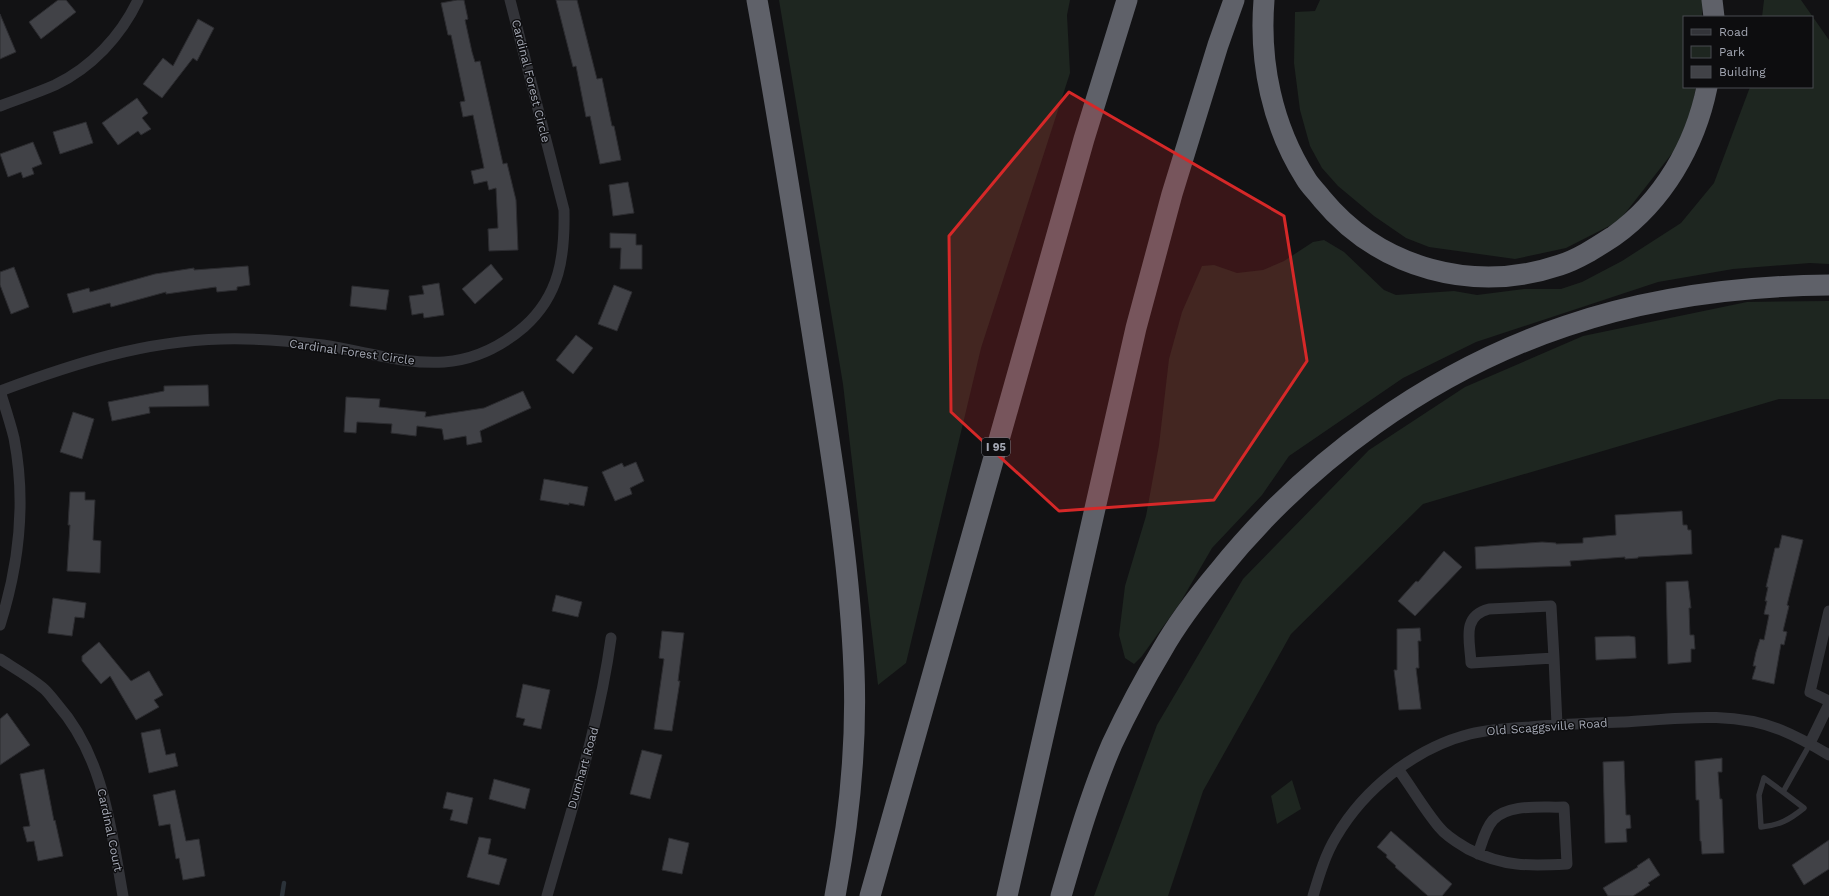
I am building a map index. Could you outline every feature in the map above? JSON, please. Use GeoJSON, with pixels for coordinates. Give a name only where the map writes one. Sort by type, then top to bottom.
{"type":"FeatureCollection","features":[{"type":"Feature","properties":{"kind":"highway"},"geometry":{"type":"LineString","coordinates":[[758,0],[799,245],[839,506],[850,608],[854,671],[854,733],[849,808],[835,896]]}},
{"type":"Feature","properties":{"kind":"highway","name":"I 95"},"geometry":{"type":"LineString","coordinates":[[870,896],[1084,139],[1127,0]]}},
{"type":"Feature","properties":{"kind":"highway"},"geometry":{"type":"LineString","coordinates":[[1007,896],[1136,328],[1172,194],[1218,45],[1234,0]]}},
{"type":"Feature","properties":{"kind":"highway"},"geometry":{"type":"LineString","coordinates":[[1264,0],[1262,24],[1263,60],[1273,105],[1289,147],[1306,180],[1329,207],[1353,230],[1374,245],[1415,265],[1448,274],[1484,277],[1521,275],[1561,265],[1595,249],[1630,224],[1657,197],[1678,166],[1695,130],[1707,88]]}},
{"type":"Feature","properties":{"kind":"highway"},"geometry":{"type":"LineString","coordinates":[[1712,0],[1714,16]]}},
{"type":"Feature","properties":{"kind":"highway"},"geometry":{"type":"LineString","coordinates":[[1061,896],[1090,802],[1112,746],[1132,704],[1162,648],[1193,602],[1239,546],[1281,500],[1335,454],[1391,413],[1451,378],[1505,350],[1566,326],[1631,307],[1691,295],[1743,288],[1829,285]]}},
{"type":"Feature","properties":{"kind":"street"},"geometry":{"type":"LineString","coordinates":[[0,106],[55,85],[79,71],[101,53],[117,34],[133,11],[138,0]]}},
{"type":"Feature","properties":{"kind":"street","name":"Cardinal Forest Circle"},"geometry":{"type":"LineString","coordinates":[[0,391],[99,357],[182,342],[222,339],[291,342],[323,346],[398,361],[435,363],[460,360],[486,352],[511,338],[529,322],[541,308],[552,289],[561,265],[565,240],[564,210],[510,0]]}},
{"type":"Feature","properties":{"kind":"street"},"geometry":{"type":"LineString","coordinates":[[0,391],[14,438],[20,480],[20,522],[15,565],[7,604],[0,625]]}},
{"type":"Feature","properties":{"kind":"street"},"geometry":{"type":"LineString","coordinates":[[1554,658],[1471,663],[1469,628],[1473,618],[1480,611],[1489,609],[1551,606],[1554,658],[1557,725]]}},
{"type":"Feature","properties":{"kind":"street"},"geometry":{"type":"LineString","coordinates":[[1829,611],[1810,692],[1829,701]]}},
{"type":"Feature","properties":{"kind":"street","name":"Dumhart Road"},"geometry":{"type":"LineString","coordinates":[[547,896],[598,714],[611,638]]}},
{"type":"Feature","properties":{"kind":"street","name":"Cardinal Court"},"geometry":{"type":"LineString","coordinates":[[0,659],[43,688],[67,715],[84,742],[106,800],[123,896]]}},
{"type":"Feature","properties":{"kind":"street"},"geometry":{"type":"LineString","coordinates":[[1810,743],[1829,704]]}},
{"type":"Feature","properties":{"kind":"street","name":"Old Scaggsville Road"},"geometry":{"type":"LineString","coordinates":[[1313,896],[1321,868],[1335,838],[1351,813],[1369,794],[1398,769],[1434,746],[1470,734],[1493,729],[1557,725],[1705,718],[1742,720],[1779,729],[1810,743],[1829,755]]}},
{"type":"Feature","properties":{"kind":"street"},"geometry":{"type":"LineString","coordinates":[[1398,769],[1440,829],[1457,843],[1478,854],[1502,863],[1526,866],[1567,864],[1564,807],[1521,808],[1506,812],[1493,820],[1485,834],[1478,854]]}},
{"type":"Feature","properties":{"kind":"lane"},"geometry":{"type":"LineString","coordinates":[[1783,792],[1810,743]]}},
{"type":"Feature","properties":{"kind":"lane"},"geometry":{"type":"LineString","coordinates":[[1764,778],[1783,792],[1804,808],[1788,820],[1773,826],[1761,827],[1759,796],[1764,778]]}},
{"type":"Feature","properties":{"kind":"highlighted area"},"geometry":{"type":"Polygon","coordinates":[[[1069,92],[1284,216],[1307,361],[1214,500],[1059,511],[951,412],[949,236],[1069,92]]]}},
{"type":"Feature","properties":{"kind":"green space"},"geometry":{"type":"Polygon","coordinates":[[[779,0],[1070,0],[1067,15],[1070,73],[981,348],[906,663],[878,685],[843,384],[779,0]]]}},
{"type":"Feature","properties":{"kind":"green space"},"geometry":{"type":"Polygon","coordinates":[[[1320,0],[1703,0],[1702,16],[1683,16],[1683,88],[1696,88],[1691,112],[1677,147],[1619,221],[1566,248],[1515,259],[1429,247],[1406,238],[1374,216],[1338,186],[1322,168],[1310,146],[1300,110],[1294,63],[1295,12],[1315,11],[1320,0]]]}},
{"type":"Feature","properties":{"kind":"green space"},"geometry":{"type":"Polygon","coordinates":[[[1764,0],[1801,0],[1812,16],[1762,16],[1764,0]]]}},
{"type":"Feature","properties":{"kind":"green space"},"geometry":{"type":"Polygon","coordinates":[[[1813,17],[1829,40],[1829,264],[1810,263],[1733,269],[1658,282],[1476,342],[1403,378],[1289,456],[1262,495],[1212,548],[1180,603],[1142,656],[1134,664],[1125,658],[1119,635],[1125,586],[1146,516],[1159,445],[1169,359],[1182,312],[1202,266],[1214,265],[1237,273],[1263,270],[1284,261],[1313,242],[1324,240],[1344,252],[1384,290],[1396,295],[1454,291],[1477,295],[1524,289],[1561,289],[1582,282],[1622,261],[1681,223],[1714,183],[1750,88],[1813,88],[1813,17]]]}},
{"type":"Feature","properties":{"kind":"green space"},"geometry":{"type":"Polygon","coordinates":[[[1829,301],[1829,399],[1779,399],[1423,504],[1291,634],[1203,791],[1168,896],[1094,896],[1157,725],[1243,579],[1369,450],[1465,387],[1583,336],[1747,302],[1829,301]]]}},
{"type":"Feature","properties":{"kind":"green space"},"geometry":{"type":"Polygon","coordinates":[[[1292,780],[1301,809],[1277,824],[1271,796],[1292,780]]]}},
{"type":"Feature","properties":{"kind":"building"},"geometry":{"type":"Polygon","coordinates":[[[58,0],[66,0],[76,12],[41,39],[29,22],[58,0]]]}},
{"type":"Feature","properties":{"kind":"building"},"geometry":{"type":"Polygon","coordinates":[[[464,0],[468,19],[465,20],[472,52],[475,62],[480,61],[503,164],[507,163],[516,200],[518,250],[489,251],[488,229],[498,228],[496,188],[489,190],[487,181],[474,184],[471,171],[484,168],[473,115],[463,117],[460,102],[465,101],[451,35],[448,35],[441,3],[464,0]]]}},
{"type":"Feature","properties":{"kind":"building"},"geometry":{"type":"Polygon","coordinates":[[[556,0],[577,0],[597,79],[602,78],[621,160],[600,164],[590,116],[586,117],[576,66],[573,67],[556,0]]]}},
{"type":"Feature","properties":{"kind":"building"},"geometry":{"type":"Polygon","coordinates":[[[0,14],[16,52],[0,59],[0,14]]]}},
{"type":"Feature","properties":{"kind":"building"},"geometry":{"type":"Polygon","coordinates":[[[198,19],[214,28],[197,61],[193,58],[162,98],[143,84],[163,58],[173,66],[198,19]]]}},
{"type":"Feature","properties":{"kind":"building"},"geometry":{"type":"Polygon","coordinates":[[[137,98],[148,113],[142,118],[151,129],[141,135],[138,131],[118,145],[102,123],[137,98]]]}},
{"type":"Feature","properties":{"kind":"building"},"geometry":{"type":"Polygon","coordinates":[[[86,122],[93,143],[60,154],[53,132],[86,122]]]}},
{"type":"Feature","properties":{"kind":"building"},"geometry":{"type":"Polygon","coordinates":[[[33,142],[42,164],[32,168],[34,174],[23,178],[21,172],[8,177],[0,154],[33,142]]]}},
{"type":"Feature","properties":{"kind":"building"},"geometry":{"type":"Polygon","coordinates":[[[628,182],[634,213],[613,216],[609,185],[628,182]]]}},
{"type":"Feature","properties":{"kind":"building"},"geometry":{"type":"Polygon","coordinates":[[[610,233],[636,234],[636,245],[642,245],[642,269],[620,269],[621,248],[610,248],[610,233]]]}},
{"type":"Feature","properties":{"kind":"building"},"geometry":{"type":"Polygon","coordinates":[[[491,264],[503,279],[475,304],[462,289],[491,264]]]}},
{"type":"Feature","properties":{"kind":"building"},"geometry":{"type":"Polygon","coordinates":[[[248,266],[250,285],[237,287],[237,290],[217,292],[216,287],[166,294],[166,292],[111,307],[110,303],[73,313],[67,294],[89,288],[90,292],[155,274],[194,268],[194,270],[248,266]]]}},
{"type":"Feature","properties":{"kind":"building"},"geometry":{"type":"Polygon","coordinates":[[[14,267],[29,307],[11,314],[0,285],[0,272],[14,267]]]}},
{"type":"Feature","properties":{"kind":"building"},"geometry":{"type":"Polygon","coordinates":[[[439,283],[444,315],[424,318],[423,313],[412,315],[409,296],[424,294],[422,286],[439,283]]]}},
{"type":"Feature","properties":{"kind":"building"},"geometry":{"type":"Polygon","coordinates":[[[614,285],[632,292],[617,331],[598,324],[614,285]]]}},
{"type":"Feature","properties":{"kind":"building"},"geometry":{"type":"Polygon","coordinates":[[[352,286],[389,290],[386,310],[350,306],[352,286]]]}},
{"type":"Feature","properties":{"kind":"building"},"geometry":{"type":"Polygon","coordinates":[[[576,335],[593,348],[573,374],[556,360],[576,335]]]}},
{"type":"Feature","properties":{"kind":"building"},"geometry":{"type":"Polygon","coordinates":[[[208,385],[209,406],[149,407],[150,413],[112,421],[108,402],[164,391],[164,386],[208,385]]]}},
{"type":"Feature","properties":{"kind":"building"},"geometry":{"type":"Polygon","coordinates":[[[523,391],[531,408],[480,431],[482,442],[467,445],[466,436],[444,440],[442,429],[417,426],[416,436],[391,433],[392,424],[357,422],[356,433],[344,432],[346,397],[380,399],[379,407],[426,412],[425,417],[484,408],[523,391]]]}},
{"type":"Feature","properties":{"kind":"building"},"geometry":{"type":"Polygon","coordinates":[[[73,412],[94,419],[82,459],[60,452],[73,412]]]}},
{"type":"Feature","properties":{"kind":"building"},"geometry":{"type":"Polygon","coordinates":[[[636,462],[644,481],[630,488],[632,494],[615,501],[602,472],[622,463],[624,467],[636,462]]]}},
{"type":"Feature","properties":{"kind":"building"},"geometry":{"type":"Polygon","coordinates":[[[544,479],[588,487],[584,506],[540,500],[544,479]]]}},
{"type":"Feature","properties":{"kind":"building"},"geometry":{"type":"Polygon","coordinates":[[[70,492],[85,492],[85,500],[95,500],[93,540],[101,541],[100,573],[67,571],[70,525],[68,525],[70,492]]]}},
{"type":"Feature","properties":{"kind":"building"},"geometry":{"type":"Polygon","coordinates":[[[1682,511],[1683,525],[1687,525],[1688,530],[1691,530],[1692,554],[1570,561],[1571,566],[1476,569],[1475,547],[1542,542],[1556,544],[1583,543],[1583,538],[1616,535],[1615,515],[1682,511]]]}},
{"type":"Feature","properties":{"kind":"building"},"geometry":{"type":"Polygon","coordinates":[[[1782,535],[1803,540],[1787,605],[1789,606],[1783,631],[1787,632],[1784,645],[1781,644],[1774,684],[1752,679],[1756,666],[1753,666],[1756,652],[1760,639],[1764,640],[1769,615],[1764,614],[1767,601],[1765,601],[1768,587],[1766,587],[1775,548],[1779,548],[1782,535]]]}},
{"type":"Feature","properties":{"kind":"building"},"geometry":{"type":"Polygon","coordinates":[[[1444,551],[1462,567],[1415,616],[1398,601],[1416,581],[1418,582],[1444,551]]]}},
{"type":"Feature","properties":{"kind":"building"},"geometry":{"type":"Polygon","coordinates":[[[1688,581],[1691,608],[1689,608],[1690,635],[1694,635],[1695,649],[1691,649],[1691,662],[1668,664],[1666,582],[1688,581]]]}},
{"type":"Feature","properties":{"kind":"building"},"geometry":{"type":"Polygon","coordinates":[[[556,595],[582,602],[578,617],[552,611],[556,595]]]}},
{"type":"Feature","properties":{"kind":"building"},"geometry":{"type":"Polygon","coordinates":[[[53,598],[86,603],[84,618],[75,617],[72,636],[48,633],[53,598]]]}},
{"type":"Feature","properties":{"kind":"building"},"geometry":{"type":"Polygon","coordinates":[[[1420,628],[1421,641],[1418,641],[1419,668],[1416,668],[1421,709],[1399,710],[1394,670],[1397,670],[1397,629],[1420,628]]]}},
{"type":"Feature","properties":{"kind":"building"},"geometry":{"type":"Polygon","coordinates":[[[662,631],[684,633],[678,681],[680,681],[672,731],[654,729],[664,659],[659,658],[662,631]]]}},
{"type":"Feature","properties":{"kind":"building"},"geometry":{"type":"Polygon","coordinates":[[[1595,637],[1635,637],[1636,658],[1596,660],[1595,637]]]}},
{"type":"Feature","properties":{"kind":"building"},"geometry":{"type":"Polygon","coordinates":[[[99,642],[131,681],[149,671],[163,695],[154,700],[159,707],[136,720],[110,676],[101,684],[82,661],[82,656],[99,642]]]}},
{"type":"Feature","properties":{"kind":"building"},"geometry":{"type":"Polygon","coordinates":[[[523,684],[550,690],[541,729],[523,725],[525,719],[516,717],[523,684]]]}},
{"type":"Feature","properties":{"kind":"building"},"geometry":{"type":"Polygon","coordinates":[[[7,713],[30,745],[0,765],[0,719],[7,713]]]}},
{"type":"Feature","properties":{"kind":"building"},"geometry":{"type":"Polygon","coordinates":[[[160,729],[166,755],[175,753],[178,766],[149,773],[141,733],[160,729]]]}},
{"type":"Feature","properties":{"kind":"building"},"geometry":{"type":"Polygon","coordinates":[[[642,750],[662,755],[650,799],[630,794],[642,750]]]}},
{"type":"Feature","properties":{"kind":"building"},"geometry":{"type":"Polygon","coordinates":[[[1722,758],[1722,772],[1718,772],[1720,799],[1722,799],[1724,853],[1702,854],[1700,841],[1699,800],[1696,800],[1695,761],[1722,758]]]}},
{"type":"Feature","properties":{"kind":"building"},"geometry":{"type":"Polygon","coordinates":[[[1624,761],[1626,815],[1630,815],[1631,828],[1626,829],[1627,842],[1605,843],[1603,762],[1624,761]]]}},
{"type":"Feature","properties":{"kind":"building"},"geometry":{"type":"Polygon","coordinates":[[[44,769],[54,821],[55,820],[63,856],[38,861],[34,841],[27,842],[23,827],[30,826],[20,774],[44,769]]]}},
{"type":"Feature","properties":{"kind":"building"},"geometry":{"type":"Polygon","coordinates":[[[494,779],[530,789],[525,809],[489,799],[494,779]]]}},
{"type":"Feature","properties":{"kind":"building"},"geometry":{"type":"Polygon","coordinates":[[[175,790],[186,841],[199,839],[205,876],[183,880],[179,858],[176,859],[170,824],[159,826],[153,795],[175,790]]]}},
{"type":"Feature","properties":{"kind":"building"},"geometry":{"type":"Polygon","coordinates":[[[447,792],[473,798],[467,824],[450,820],[453,810],[443,808],[447,792]]]}},
{"type":"Feature","properties":{"kind":"building"},"geometry":{"type":"Polygon","coordinates":[[[1391,831],[1452,884],[1442,896],[1428,896],[1395,867],[1396,866],[1386,857],[1387,855],[1377,847],[1391,831]]]}},
{"type":"Feature","properties":{"kind":"building"},"geometry":{"type":"Polygon","coordinates":[[[479,837],[491,839],[488,854],[507,859],[499,885],[467,877],[479,837]]]}},
{"type":"Feature","properties":{"kind":"building"},"geometry":{"type":"Polygon","coordinates":[[[669,838],[689,843],[682,874],[662,870],[669,838]]]}},
{"type":"Feature","properties":{"kind":"building"},"geometry":{"type":"Polygon","coordinates":[[[1829,840],[1829,869],[1804,885],[1792,865],[1829,840]]]}},
{"type":"Feature","properties":{"kind":"building"},"geometry":{"type":"Polygon","coordinates":[[[1649,858],[1660,875],[1648,883],[1650,885],[1633,896],[1608,896],[1603,888],[1638,867],[1637,866],[1649,858]]]}},
{"type":"Feature","properties":{"kind":"waterway"},"geometry":{"type":"LineString","coordinates":[[282,896],[284,883]]}}]}
